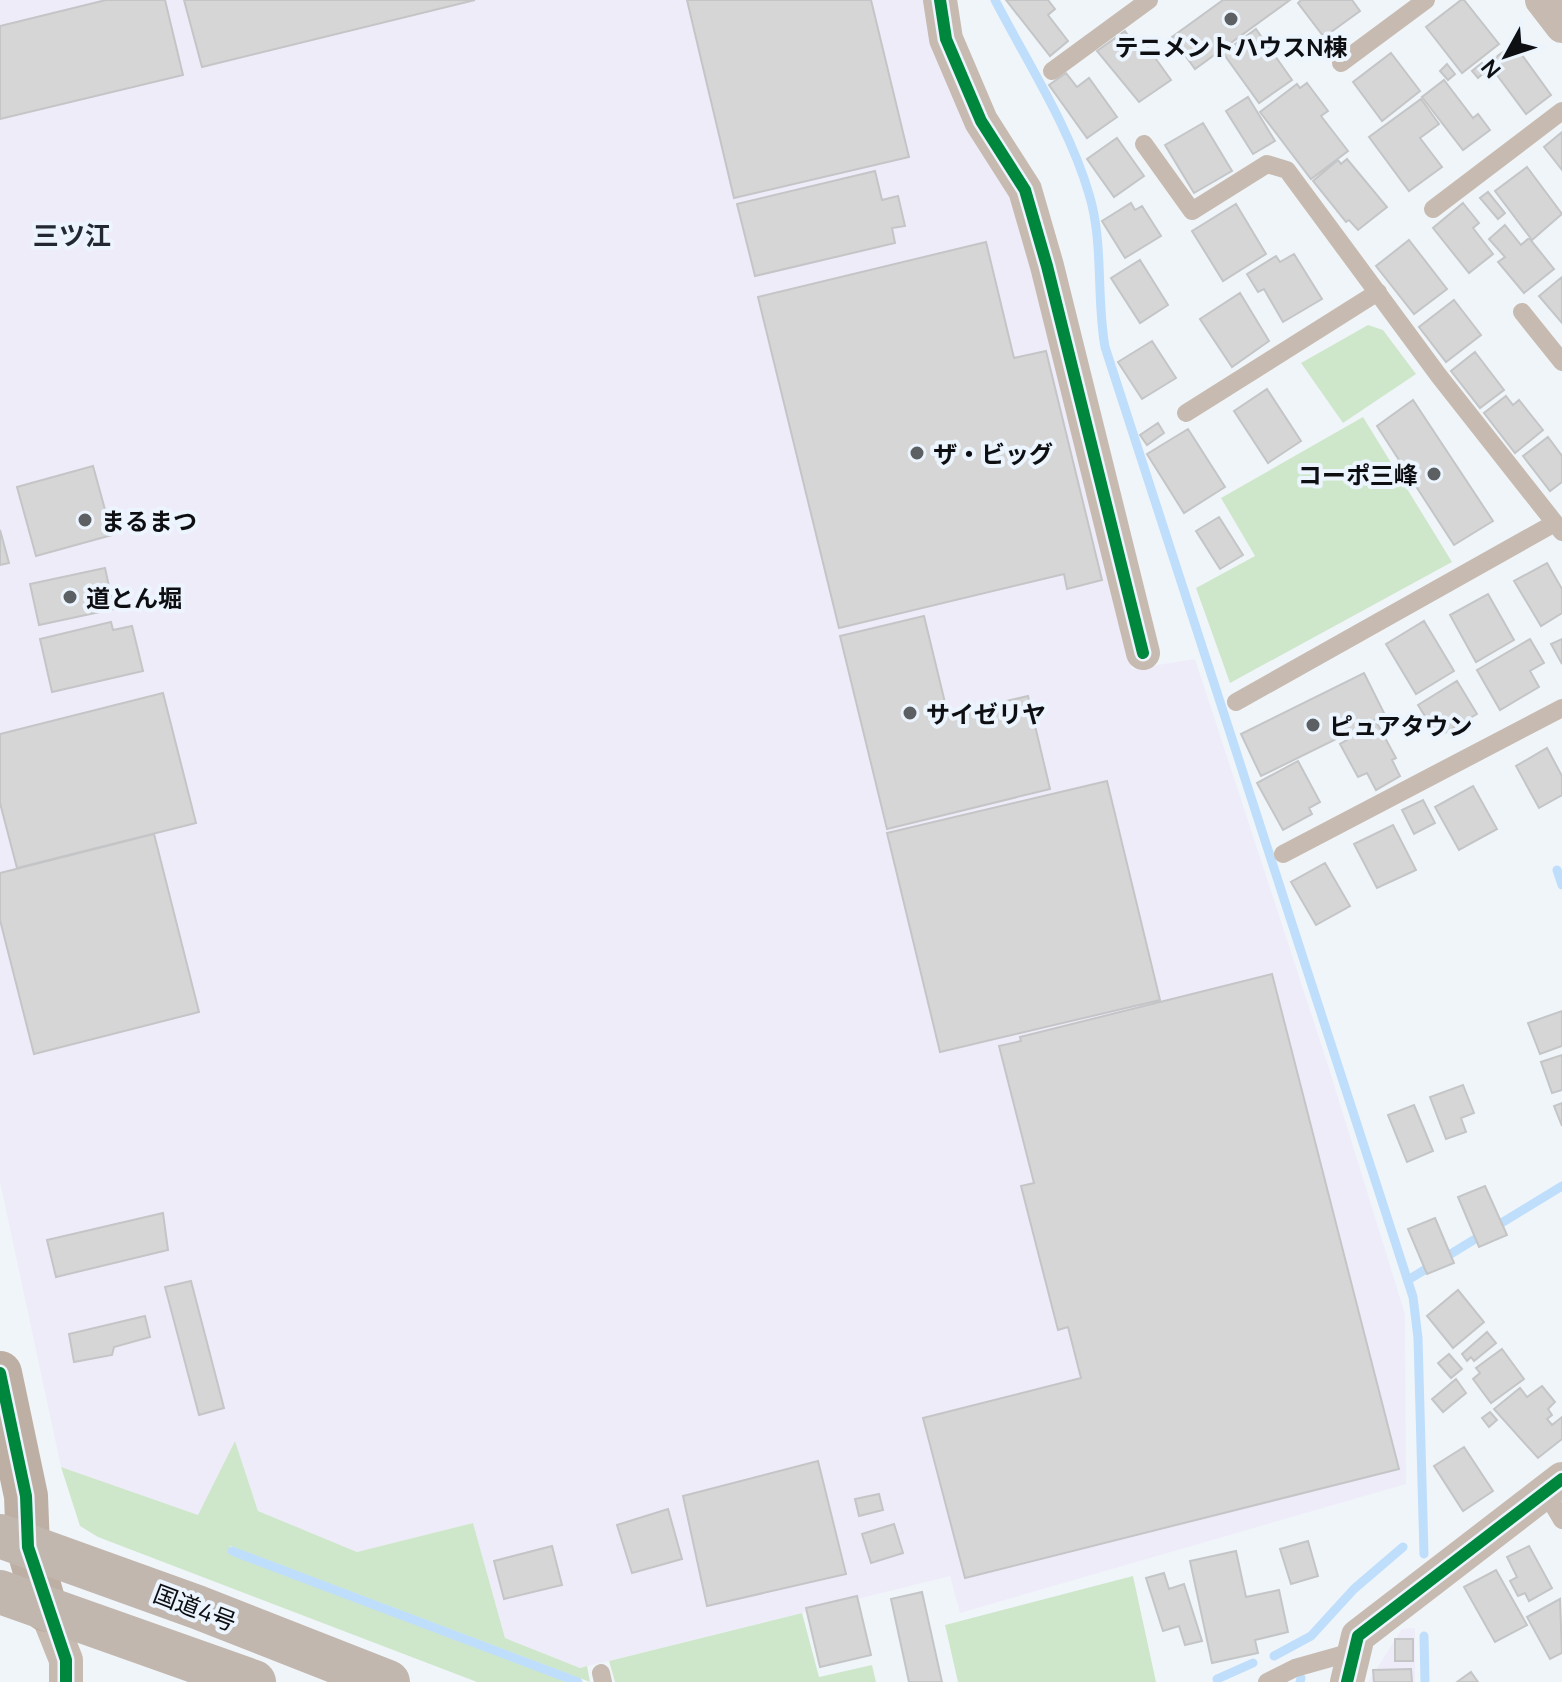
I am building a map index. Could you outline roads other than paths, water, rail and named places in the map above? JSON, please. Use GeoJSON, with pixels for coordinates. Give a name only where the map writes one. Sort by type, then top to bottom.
{"type":"FeatureCollection","features":[{"type":"Feature","properties":{"kind":"highway","name":"国道4号"},"geometry":{"type":"LineString","coordinates":[[14,1542],[197,1607],[388,1682]]}},
{"type":"Feature","properties":{"kind":"highway","name":"国道4号"},"geometry":{"type":"LineString","coordinates":[[0,1592],[254,1682]]}},
{"type":"Feature","properties":{"kind":"street"},"geometry":{"type":"LineString","coordinates":[[940,0],[946,39],[981,121],[1025,190],[1047,266],[1143,653]]}},
{"type":"Feature","properties":{"kind":"street"},"geometry":{"type":"LineString","coordinates":[[1542,0],[1562,26]]}},
{"type":"Feature","properties":{"kind":"street"},"geometry":{"type":"LineString","coordinates":[[0,1373],[26,1496],[14,1542],[66,1660],[66,1682]]}},
{"type":"Feature","properties":{"kind":"street"},"geometry":{"type":"LineString","coordinates":[[1350,1667],[1358,1636],[1556,1497]]}},
{"type":"Feature","properties":{"kind":"lane"},"geometry":{"type":"LineString","coordinates":[[1052,71],[1149,0]]}},
{"type":"Feature","properties":{"kind":"lane"},"geometry":{"type":"LineString","coordinates":[[1341,63],[1426,0]]}},
{"type":"Feature","properties":{"kind":"lane"},"geometry":{"type":"LineString","coordinates":[[1433,209],[1562,111]]}},
{"type":"Feature","properties":{"kind":"lane"},"geometry":{"type":"LineString","coordinates":[[1144,144],[1192,211],[1267,164],[1287,170],[1558,528],[1236,702]]}},
{"type":"Feature","properties":{"kind":"lane"},"geometry":{"type":"LineString","coordinates":[[1186,413],[1378,292]]}},
{"type":"Feature","properties":{"kind":"lane"},"geometry":{"type":"LineString","coordinates":[[1522,312],[1562,362]]}},
{"type":"Feature","properties":{"kind":"lane"},"geometry":{"type":"LineString","coordinates":[[1283,854],[1562,708]]}},
{"type":"Feature","properties":{"kind":"lane"},"geometry":{"type":"LineString","coordinates":[[1267,1682],[1295,1668],[1350,1667]]}},
{"type":"Feature","properties":{"kind":"waterway"},"geometry":{"type":"LineString","coordinates":[[995,0],[1059,119],[1081,169],[1097,232],[1105,347],[1413,1297],[1418,1338],[1424,1554]]}},
{"type":"Feature","properties":{"kind":"waterway"},"geometry":{"type":"LineString","coordinates":[[1557,870],[1562,885]]}},
{"type":"Feature","properties":{"kind":"waterway"},"geometry":{"type":"LineString","coordinates":[[1408,1280],[1562,1186]]}},
{"type":"Feature","properties":{"kind":"waterway"},"geometry":{"type":"LineString","coordinates":[[1274,1656],[1311,1636],[1354,1589],[1403,1547]]}},
{"type":"Feature","properties":{"kind":"waterway"},"geometry":{"type":"LineString","coordinates":[[232,1551],[578,1682]]}},
{"type":"Feature","properties":{"kind":"waterway"},"geometry":{"type":"LineString","coordinates":[[1424,1636],[1425,1682]]}},
{"type":"Feature","properties":{"kind":"waterway"},"geometry":{"type":"LineString","coordinates":[[1217,1679],[1253,1663]]}},
{"type":"Feature","properties":{"kind":"waterway"},"geometry":{"type":"LineString","coordinates":[[1300,1682],[1301,1678]]}},
{"type":"Feature","properties":{"kind":"place","name":"テニメントハウスN棟"},"geometry":{"type":"Point","coordinates":[1231,19]}},
{"type":"Feature","properties":{"kind":"place","name":"ザ・ビッグ"},"geometry":{"type":"Point","coordinates":[917,453]}},
{"type":"Feature","properties":{"kind":"place","name":"コーポ三峰"},"geometry":{"type":"Point","coordinates":[1434,474]}},
{"type":"Feature","properties":{"kind":"place","name":"まるまつ"},"geometry":{"type":"Point","coordinates":[85,520]}},
{"type":"Feature","properties":{"kind":"place","name":"道とん堀"},"geometry":{"type":"Point","coordinates":[70,597]}},
{"type":"Feature","properties":{"kind":"place","name":"サイゼリヤ"},"geometry":{"type":"Point","coordinates":[910,713]}},
{"type":"Feature","properties":{"kind":"place","name":"ピュアタウン"},"geometry":{"type":"Point","coordinates":[1313,725]}},
{"type":"Feature","properties":{"kind":"district","name":"三ツ江"},"geometry":{"type":"Point","coordinates":[72,235]}}]}
